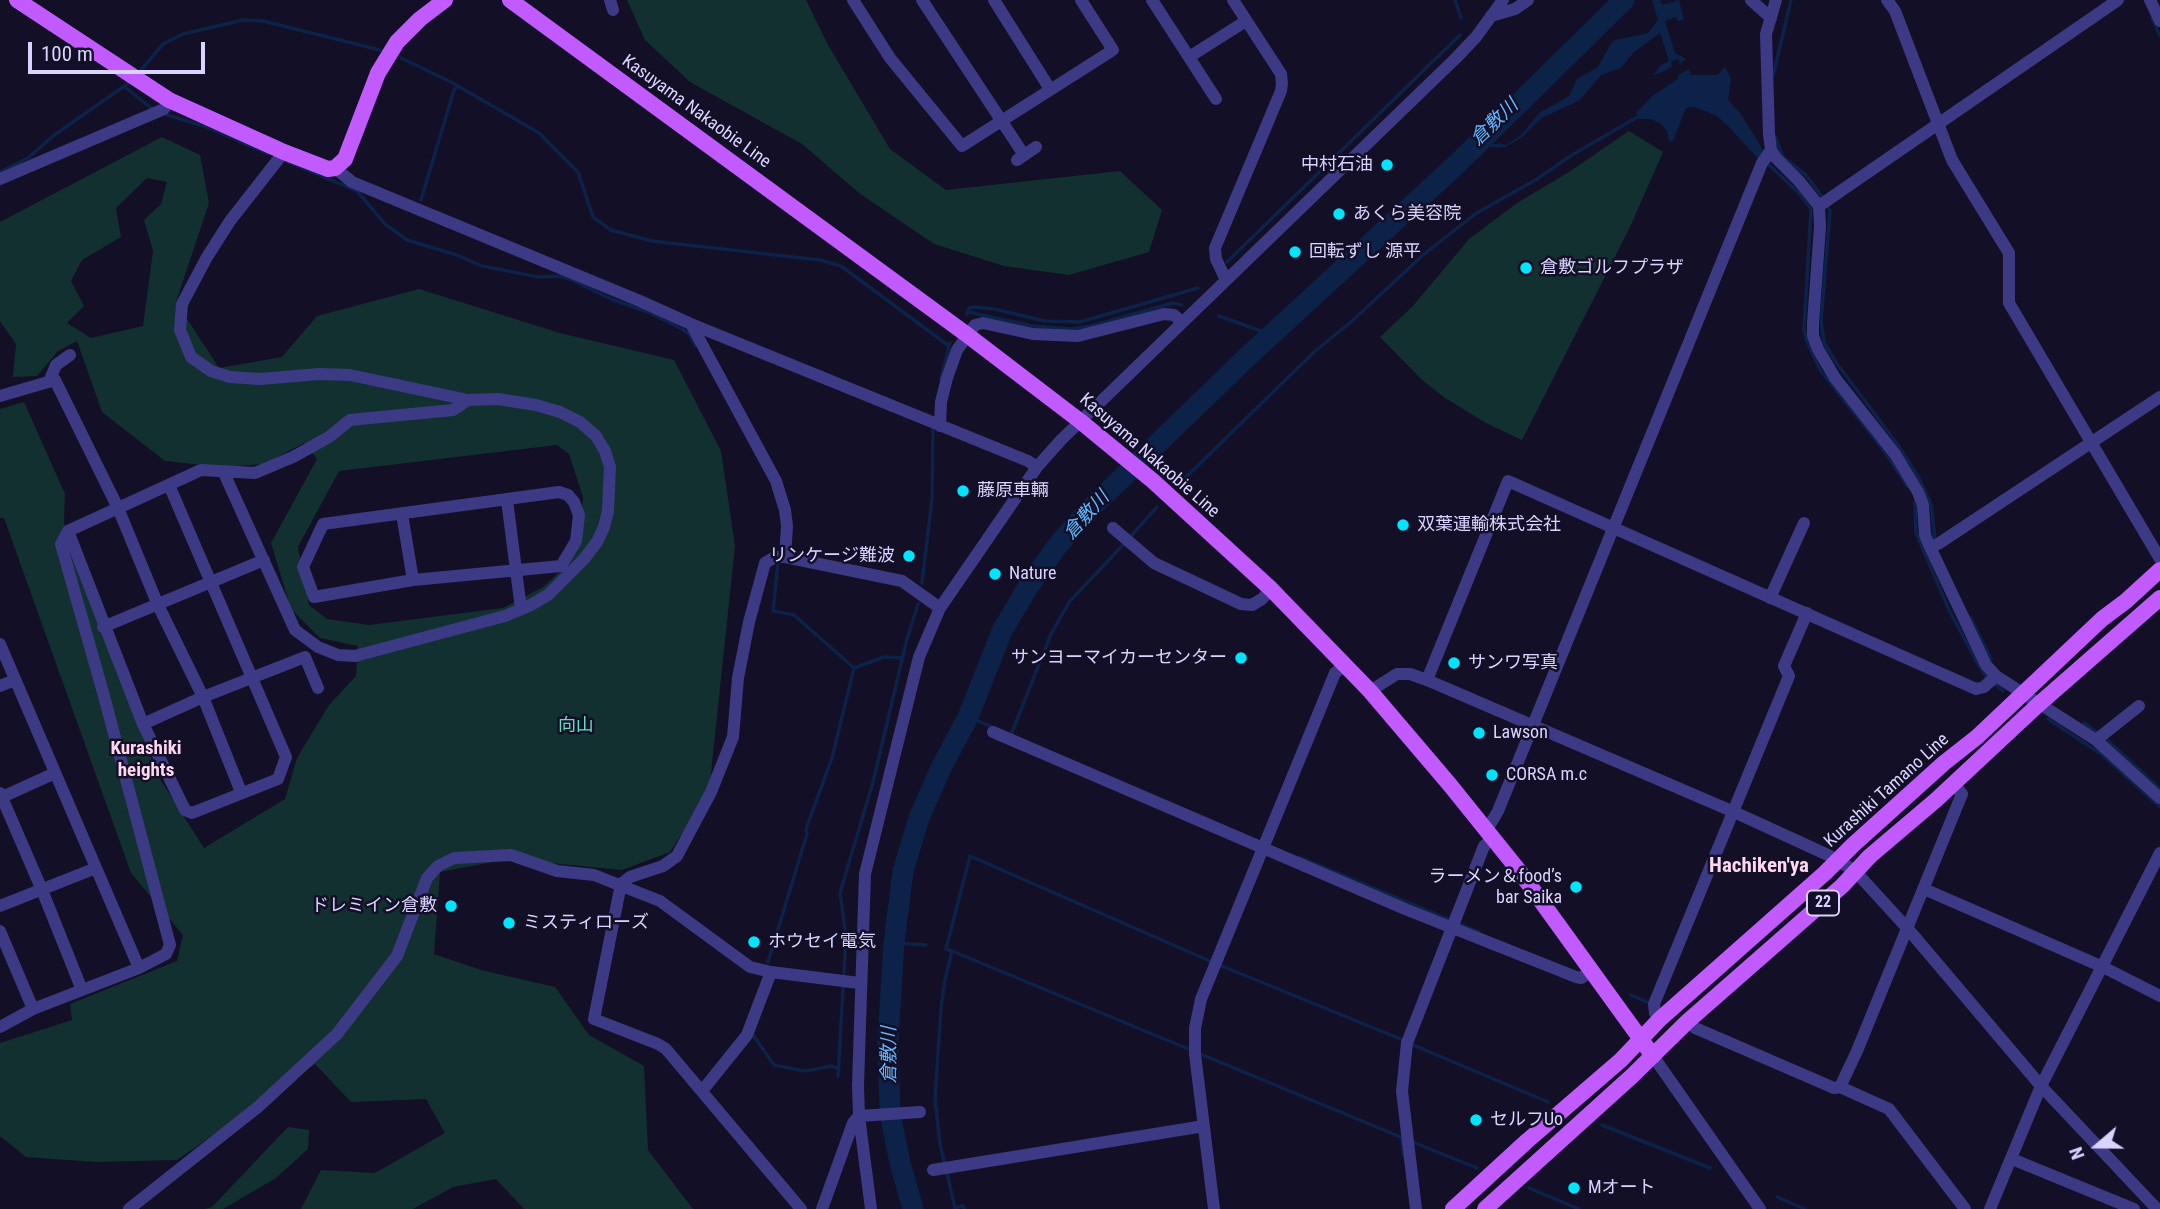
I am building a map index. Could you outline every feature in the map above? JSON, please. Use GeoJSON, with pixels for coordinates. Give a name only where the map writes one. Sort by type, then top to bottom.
{"type":"FeatureCollection","features":[{"type":"Feature","properties":{"kind":"main road"},"geometry":{"type":"LineString","coordinates":[[17,0],[169,100],[284,152],[321,167],[335,168],[345,159],[378,73],[397,42],[420,19],[445,0]]}},
{"type":"Feature","properties":{"kind":"main road","name":"Kasuyama Nakaobie Line"},"geometry":{"type":"LineString","coordinates":[[510,0],[966,334],[1080,421],[1153,481],[1271,589],[1370,691],[1489,833],[1653,1056]]}},
{"type":"Feature","properties":{"kind":"main road","name":"Kurashiki Tamano Line"},"geometry":{"type":"LineString","coordinates":[[1453,1209],[1621,1060],[1944,763],[1977,737],[2102,619],[2160,570]]}},
{"type":"Feature","properties":{"kind":"main road","name":"22"},"geometry":{"type":"LineString","coordinates":[[1485,1209],[2039,704],[2160,598]]}},
{"type":"Feature","properties":{"kind":"street"},"geometry":{"type":"LineString","coordinates":[[853,0],[890,58],[962,146],[1113,50],[1081,0]]}},
{"type":"Feature","properties":{"kind":"street"},"geometry":{"type":"LineString","coordinates":[[922,0],[1002,121],[1021,157],[1036,147]]}},
{"type":"Feature","properties":{"kind":"street"},"geometry":{"type":"LineString","coordinates":[[994,0],[1050,89]]}},
{"type":"Feature","properties":{"kind":"street"},"geometry":{"type":"LineString","coordinates":[[1152,0],[1216,99]]}},
{"type":"Feature","properties":{"kind":"street"},"geometry":{"type":"LineString","coordinates":[[1226,280],[1216,260],[1215,247],[1282,83],[1281,74],[1233,0]]}},
{"type":"Feature","properties":{"kind":"street"},"geometry":{"type":"LineString","coordinates":[[871,1209],[849,982],[867,864],[919,657],[940,608],[1037,467],[1080,421],[1456,58],[1476,37],[1503,0]]}},
{"type":"Feature","properties":{"kind":"street"},"geometry":{"type":"LineString","coordinates":[[1491,16],[1515,9],[1528,0]]}},
{"type":"Feature","properties":{"kind":"street"},"geometry":{"type":"LineString","coordinates":[[1751,0],[1771,18]]}},
{"type":"Feature","properties":{"kind":"street"},"geometry":{"type":"LineString","coordinates":[[1416,1209],[1402,1091],[1407,1043],[1491,823],[1533,727],[1766,157],[1766,34],[1776,0]]}},
{"type":"Feature","properties":{"kind":"street"},"geometry":{"type":"LineString","coordinates":[[1887,0],[1895,11],[1952,160],[2009,253],[2009,303],[2160,559]]}},
{"type":"Feature","properties":{"kind":"street"},"geometry":{"type":"LineString","coordinates":[[2119,0],[1823,203],[1812,323],[1815,343],[1835,378],[1886,441],[1918,492],[1923,505],[1925,535],[1934,545],[1992,679],[2100,737],[2160,798]]}},
{"type":"Feature","properties":{"kind":"street"},"geometry":{"type":"LineString","coordinates":[[2150,0],[2160,22]]}},
{"type":"Feature","properties":{"kind":"street"},"geometry":{"type":"LineString","coordinates":[[1189,57],[1246,21]]}},
{"type":"Feature","properties":{"kind":"street"},"geometry":{"type":"LineString","coordinates":[[0,179],[164,108],[169,100]]}},
{"type":"Feature","properties":{"kind":"street"},"geometry":{"type":"LineString","coordinates":[[284,152],[230,221],[182,304],[180,330],[191,357],[211,371],[230,377],[260,379],[319,374],[350,375],[468,400],[498,399],[536,405],[560,412],[580,422],[596,436],[605,450],[610,467],[608,511],[597,542],[548,595],[521,610],[355,656],[338,655],[318,647],[295,630]]}},
{"type":"Feature","properties":{"kind":"street"},"geometry":{"type":"LineString","coordinates":[[1766,157],[1823,203]]}},
{"type":"Feature","properties":{"kind":"street"},"geometry":{"type":"LineString","coordinates":[[335,168],[352,182],[1037,467]]}},
{"type":"Feature","properties":{"kind":"street"},"geometry":{"type":"LineString","coordinates":[[935,424],[957,350],[975,325],[983,323],[1034,334],[1078,336],[1164,314],[1174,315],[1182,323]]}},
{"type":"Feature","properties":{"kind":"street"},"geometry":{"type":"LineString","coordinates":[[691,324],[776,481],[786,518],[785,556]]}},
{"type":"Feature","properties":{"kind":"street"},"geometry":{"type":"LineString","coordinates":[[49,382],[56,365],[70,355]]}},
{"type":"Feature","properties":{"kind":"street"},"geometry":{"type":"LineString","coordinates":[[0,396],[55,380],[118,508],[158,605],[203,697],[242,792]]}},
{"type":"Feature","properties":{"kind":"street"},"geometry":{"type":"LineString","coordinates":[[1934,545],[2160,397]]}},
{"type":"Feature","properties":{"kind":"street"},"geometry":{"type":"LineString","coordinates":[[0,1027],[33,1009],[139,968],[166,954],[170,944],[61,544],[68,531],[201,470],[255,473],[293,457],[328,437],[349,420],[453,410],[468,400]]}},
{"type":"Feature","properties":{"kind":"street"},"geometry":{"type":"LineString","coordinates":[[224,473],[295,630],[318,688]]}},
{"type":"Feature","properties":{"kind":"street"},"geometry":{"type":"LineString","coordinates":[[1427,681],[1508,481],[1976,689],[1979,690],[1992,679]]}},
{"type":"Feature","properties":{"kind":"street"},"geometry":{"type":"LineString","coordinates":[[68,531],[142,724],[185,810],[192,813],[278,779],[286,757],[169,485]]}},
{"type":"Feature","properties":{"kind":"street"},"geometry":{"type":"LineString","coordinates":[[559,492],[568,495],[579,515],[576,541],[561,566],[516,568],[413,580],[314,597],[303,567],[323,524],[402,514],[559,492]]}},
{"type":"Feature","properties":{"kind":"street"},"geometry":{"type":"LineString","coordinates":[[508,500],[521,610]]}},
{"type":"Feature","properties":{"kind":"street"},"geometry":{"type":"LineString","coordinates":[[402,514],[413,580]]}},
{"type":"Feature","properties":{"kind":"street"},"geometry":{"type":"LineString","coordinates":[[1770,597],[1804,523]]}},
{"type":"Feature","properties":{"kind":"street"},"geometry":{"type":"LineString","coordinates":[[1121,536],[1154,563],[1241,604],[1252,605],[1271,589]]}},
{"type":"Feature","properties":{"kind":"street"},"geometry":{"type":"LineString","coordinates":[[801,1209],[666,1049],[594,1019],[621,884],[630,877],[663,866],[677,856],[726,760],[733,737],[738,678],[749,622],[765,563],[775,557],[785,556],[902,581],[940,608]]}},
{"type":"Feature","properties":{"kind":"street"},"geometry":{"type":"LineString","coordinates":[[103,627],[264,560]]}},
{"type":"Feature","properties":{"kind":"street"},"geometry":{"type":"LineString","coordinates":[[1655,1013],[1654,1004],[1789,676],[1784,666],[1807,613]]}},
{"type":"Feature","properties":{"kind":"street"},"geometry":{"type":"LineString","coordinates":[[0,644],[139,968]]}},
{"type":"Feature","properties":{"kind":"street"},"geometry":{"type":"LineString","coordinates":[[142,724],[305,657]]}},
{"type":"Feature","properties":{"kind":"street"},"geometry":{"type":"LineString","coordinates":[[1214,1209],[1195,1050],[1195,1028],[1201,999],[1335,673],[1344,665]]}},
{"type":"Feature","properties":{"kind":"street"},"geometry":{"type":"LineString","coordinates":[[1370,691],[1396,674],[1410,674],[1734,812],[1855,871],[1908,929],[2041,1086],[2157,1209]]}},
{"type":"Feature","properties":{"kind":"street"},"geometry":{"type":"LineString","coordinates":[[0,686],[15,680]]}},
{"type":"Feature","properties":{"kind":"street"},"geometry":{"type":"LineString","coordinates":[[2100,737],[2139,706]]}},
{"type":"Feature","properties":{"kind":"street"},"geometry":{"type":"LineString","coordinates":[[993,732],[1265,844],[1405,909],[1454,923],[1576,977],[1581,978],[1591,971]]}},
{"type":"Feature","properties":{"kind":"street"},"geometry":{"type":"LineString","coordinates":[[55,773],[1,796],[82,990]]}},
{"type":"Feature","properties":{"kind":"street"},"geometry":{"type":"LineString","coordinates":[[1840,1087],[1962,794],[1954,784]]}},
{"type":"Feature","properties":{"kind":"street"},"geometry":{"type":"LineString","coordinates":[[1990,1209],[2041,1086],[2160,853]]}},
{"type":"Feature","properties":{"kind":"street"},"geometry":{"type":"LineString","coordinates":[[130,1209],[258,1107],[337,1034],[397,956],[427,878],[438,866],[454,858],[511,855],[557,870],[594,875],[660,901],[750,967],[849,982]]}},
{"type":"Feature","properties":{"kind":"street"},"geometry":{"type":"LineString","coordinates":[[0,906],[96,868]]}},
{"type":"Feature","properties":{"kind":"street"},"geometry":{"type":"LineString","coordinates":[[1924,889],[2103,967],[2160,996]]}},
{"type":"Feature","properties":{"kind":"street"},"geometry":{"type":"LineString","coordinates":[[0,931],[33,1009]]}},
{"type":"Feature","properties":{"kind":"street"},"geometry":{"type":"LineString","coordinates":[[702,1091],[747,1035],[771,972]]}},
{"type":"Feature","properties":{"kind":"street"},"geometry":{"type":"LineString","coordinates":[[1689,1021],[1695,1028],[1706,1033],[1889,1109],[1965,1209]]}},
{"type":"Feature","properties":{"kind":"street"},"geometry":{"type":"LineString","coordinates":[[1653,1056],[1760,1209]]}},
{"type":"Feature","properties":{"kind":"street"},"geometry":{"type":"LineString","coordinates":[[822,1209],[853,1123],[863,1115],[918,1112]]}},
{"type":"Feature","properties":{"kind":"street"},"geometry":{"type":"LineString","coordinates":[[941,1168],[1204,1126]]}},
{"type":"Feature","properties":{"kind":"street"},"geometry":{"type":"LineString","coordinates":[[2012,1159],[2134,1209]]}},
{"type":"Feature","properties":{"kind":"green space"},"geometry":{"type":"Polygon","coordinates":[[[627,0],[806,0],[828,45],[890,149],[946,190],[1120,171],[1162,210],[1149,252],[1069,275],[1004,266],[934,244],[859,193],[802,144],[690,82],[645,40],[627,0]]]}},
{"type":"Feature","properties":{"kind":"green space","name":"倉敷ゴルフプラザ"},"geometry":{"type":"Polygon","coordinates":[[[1629,131],[1663,152],[1630,227],[1522,440],[1486,423],[1445,398],[1422,380],[1380,337],[1412,307],[1469,239],[1517,203],[1629,131]]]}},
{"type":"Feature","properties":{"kind":"green space","name":"向山"},"geometry":{"type":"Polygon","coordinates":[[[162,137],[200,155],[209,203],[176,302],[219,368],[282,357],[317,316],[419,289],[560,333],[674,360],[721,451],[735,546],[709,792],[670,852],[622,870],[509,859],[440,872],[434,954],[481,970],[555,987],[589,1035],[644,1066],[648,1150],[693,1209],[524,1209],[496,1179],[453,1187],[413,1209],[301,1209],[321,1170],[375,1173],[445,1133],[426,1099],[351,1102],[315,1064],[177,1160],[96,1162],[26,1157],[0,1136],[0,1043],[72,1020],[70,1004],[177,961],[183,935],[131,873],[4,518],[0,518],[0,409],[24,402],[65,494],[64,522],[69,547],[158,776],[204,848],[285,799],[297,758],[329,705],[356,676],[358,646],[320,638],[291,609],[271,543],[317,459],[304,443],[264,464],[221,467],[165,461],[102,412],[77,341],[58,351],[37,376],[13,377],[16,344],[0,321],[0,222],[162,137]],[[147,178],[116,208],[121,237],[82,260],[71,281],[84,306],[67,323],[91,338],[143,326],[153,251],[144,220],[161,204],[167,182],[147,178]],[[557,445],[339,471],[298,547],[309,605],[327,619],[369,625],[503,608],[543,587],[567,565],[580,535],[583,497],[569,454],[557,445]]]}},
{"type":"Feature","properties":{"kind":"green space"},"geometry":{"type":"Polygon","coordinates":[[[288,1127],[309,1130],[308,1149],[276,1178],[223,1209],[205,1209],[212,1207],[288,1127]]]}},
{"type":"Feature","properties":{"kind":"water"},"geometry":{"type":"Polygon","coordinates":[[[1652,0],[1660,0],[1662,5],[1679,0],[1684,20],[1678,21],[1676,17],[1665,21],[1675,53],[1686,59],[1684,61],[1680,64],[1678,59],[1671,62],[1672,67],[1653,76],[1661,65],[1669,61],[1660,33],[1634,52],[1621,68],[1601,75],[1580,100],[1542,118],[1522,137],[1505,147],[1495,147],[1499,143],[1506,145],[1520,136],[1539,113],[1569,96],[1577,79],[1598,67],[1615,40],[1648,33],[1658,20],[1652,0]]]}},
{"type":"Feature","properties":{"kind":"water"},"geometry":{"type":"Polygon","coordinates":[[[1725,67],[1731,78],[1728,100],[1741,114],[1763,150],[1760,161],[1717,116],[1694,107],[1686,108],[1673,141],[1669,141],[1667,131],[1661,124],[1651,119],[1639,119],[1636,113],[1651,97],[1678,79],[1678,75],[1689,69],[1691,75],[1717,75],[1725,67]]]}},
{"type":"Feature","properties":{"kind":"waterway"},"geometry":{"type":"LineString","coordinates":[[1455,0],[1461,18]]}},
{"type":"Feature","properties":{"kind":"waterway","name":"倉敷川"},"geometry":{"type":"LineString","coordinates":[[913,1209],[890,1113],[888,1040],[894,943],[903,871],[919,818],[968,717],[1002,631],[1028,587],[1058,545],[1089,510],[1245,359],[1458,163],[1624,0]]}},
{"type":"Feature","properties":{"kind":"waterway"},"geometry":{"type":"LineString","coordinates":[[1773,76],[1791,0]]}},
{"type":"Feature","properties":{"kind":"waterway"},"geometry":{"type":"LineString","coordinates":[[2152,18],[2160,36]]}},
{"type":"Feature","properties":{"kind":"waterway"},"geometry":{"type":"LineString","coordinates":[[141,70],[163,44],[183,34],[243,20],[263,21],[380,50]]}},
{"type":"Feature","properties":{"kind":"waterway"},"geometry":{"type":"LineString","coordinates":[[1227,262],[1460,35]]}},
{"type":"Feature","properties":{"kind":"waterway"},"geometry":{"type":"LineString","coordinates":[[401,58],[451,82],[539,133],[578,172],[593,217],[611,230],[652,241],[820,260],[841,266],[949,346],[950,343]]}},
{"type":"Feature","properties":{"kind":"waterway"},"geometry":{"type":"LineString","coordinates":[[0,172],[28,158],[53,136],[130,82]]}},
{"type":"Feature","properties":{"kind":"waterway"},"geometry":{"type":"LineString","coordinates":[[421,200],[454,90],[458,86]]}},
{"type":"Feature","properties":{"kind":"waterway"},"geometry":{"type":"LineString","coordinates":[[125,87],[151,108]]}},
{"type":"Feature","properties":{"kind":"waterway"},"geometry":{"type":"LineString","coordinates":[[167,115],[204,126],[269,154]]}},
{"type":"Feature","properties":{"kind":"waterway"},"geometry":{"type":"LineString","coordinates":[[1181,482],[1314,352],[1351,322],[1423,255],[1475,214],[1641,115]]}},
{"type":"Feature","properties":{"kind":"waterway"},"geometry":{"type":"LineString","coordinates":[[1775,136],[1783,157],[1806,175],[1823,198]]}},
{"type":"Feature","properties":{"kind":"waterway"},"geometry":{"type":"LineString","coordinates":[[1477,144],[1499,146]]}},
{"type":"Feature","properties":{"kind":"waterway"},"geometry":{"type":"LineString","coordinates":[[288,162],[357,191],[385,224],[407,240],[457,255],[482,266],[539,277],[560,276],[570,279],[682,329],[689,334],[696,346]]}},
{"type":"Feature","properties":{"kind":"waterway"},"geometry":{"type":"LineString","coordinates":[[1767,163],[1799,193],[1811,209],[1804,329],[1806,339],[1820,370],[1885,452],[1907,486]]}},
{"type":"Feature","properties":{"kind":"waterway"},"geometry":{"type":"LineString","coordinates":[[1827,204],[1830,212],[1821,321],[1824,342],[1919,478],[1931,504],[1935,540]]}},
{"type":"Feature","properties":{"kind":"waterway"},"geometry":{"type":"LineString","coordinates":[[967,314],[969,308],[974,307],[1045,321],[1080,322],[1198,288]]}},
{"type":"Feature","properties":{"kind":"waterway"},"geometry":{"type":"LineString","coordinates":[[968,312],[1033,326],[1071,329],[1173,303],[1182,305]]}},
{"type":"Feature","properties":{"kind":"waterway"},"geometry":{"type":"LineString","coordinates":[[1219,316],[1272,335]]}},
{"type":"Feature","properties":{"kind":"waterway"},"geometry":{"type":"LineString","coordinates":[[941,379],[949,346]]}},
{"type":"Feature","properties":{"kind":"waterway"},"geometry":{"type":"LineString","coordinates":[[922,583],[932,499],[933,425]]}},
{"type":"Feature","properties":{"kind":"waterway"},"geometry":{"type":"LineString","coordinates":[[1915,502],[1916,533],[1949,610],[1979,666],[2003,691]]}},
{"type":"Feature","properties":{"kind":"waterway"},"geometry":{"type":"LineString","coordinates":[[1130,537],[1157,507]]}},
{"type":"Feature","properties":{"kind":"waterway"},"geometry":{"type":"LineString","coordinates":[[1011,735],[1051,634],[1070,601],[1125,543]]}},
{"type":"Feature","properties":{"kind":"waterway"},"geometry":{"type":"LineString","coordinates":[[778,563],[773,611],[794,615],[854,668]]}},
{"type":"Feature","properties":{"kind":"waterway"},"geometry":{"type":"LineString","coordinates":[[838,1076],[846,936],[840,893],[873,782],[918,604]]}},
{"type":"Feature","properties":{"kind":"waterway"},"geometry":{"type":"LineString","coordinates":[[1970,617],[1991,659]]}},
{"type":"Feature","properties":{"kind":"waterway"},"geometry":{"type":"LineString","coordinates":[[768,962],[807,834],[806,829],[832,758],[854,668],[884,657],[903,658]]}},
{"type":"Feature","properties":{"kind":"waterway"},"geometry":{"type":"LineString","coordinates":[[968,717],[995,728]]}},
{"type":"Feature","properties":{"kind":"waterway"},"geometry":{"type":"LineString","coordinates":[[2048,719],[2101,754],[2160,807]]}},
{"type":"Feature","properties":{"kind":"waterway"},"geometry":{"type":"LineString","coordinates":[[2084,723],[2099,734]]}},
{"type":"Feature","properties":{"kind":"waterway"},"geometry":{"type":"LineString","coordinates":[[2105,738],[2160,789]]}},
{"type":"Feature","properties":{"kind":"waterway"},"geometry":{"type":"LineString","coordinates":[[964,1209],[963,1206],[955,1208],[940,1144],[935,1099],[941,1008],[952,951],[946,949],[970,856],[1212,962],[1403,1040]]}},
{"type":"Feature","properties":{"kind":"waterway"},"geometry":{"type":"LineString","coordinates":[[1299,857],[1479,932]]}},
{"type":"Feature","properties":{"kind":"waterway"},"geometry":{"type":"LineString","coordinates":[[894,943],[926,945]]}},
{"type":"Feature","properties":{"kind":"waterway"},"geometry":{"type":"LineString","coordinates":[[952,951],[1403,1138]]}},
{"type":"Feature","properties":{"kind":"waterway"},"geometry":{"type":"LineString","coordinates":[[1631,995],[1651,1004]]}},
{"type":"Feature","properties":{"kind":"waterway"},"geometry":{"type":"LineString","coordinates":[[753,1035],[774,1065],[805,1071],[832,1066],[839,1069]]}},
{"type":"Feature","properties":{"kind":"waterway"},"geometry":{"type":"LineString","coordinates":[[1413,1045],[1548,1102]]}},
{"type":"Feature","properties":{"kind":"waterway"},"geometry":{"type":"LineString","coordinates":[[1602,1125],[1710,1168]]}},
{"type":"Feature","properties":{"kind":"waterway"},"geometry":{"type":"LineString","coordinates":[[1401,1137],[1404,1157]]}},
{"type":"Feature","properties":{"kind":"waterway"},"geometry":{"type":"LineString","coordinates":[[1410,1141],[1477,1168]]}},
{"type":"Feature","properties":{"kind":"waterway"},"geometry":{"type":"LineString","coordinates":[[1529,1188],[1579,1209]]}},
{"type":"Feature","properties":{"kind":"waterway"},"geometry":{"type":"LineString","coordinates":[[1777,1197],[1805,1209]]}},
{"type":"Feature","properties":{"kind":"place","name":"中村石油"},"geometry":{"type":"Point","coordinates":[1387,165]}},
{"type":"Feature","properties":{"kind":"place","name":"あくら美容院"},"geometry":{"type":"Point","coordinates":[1339,214]}},
{"type":"Feature","properties":{"kind":"place","name":"回転ずし 源平"},"geometry":{"type":"Point","coordinates":[1295,252]}},
{"type":"Feature","properties":{"kind":"place","name":"倉敷ゴルフプラザ"},"geometry":{"type":"Point","coordinates":[1526,268]}},
{"type":"Feature","properties":{"kind":"place","name":"藤原車輛"},"geometry":{"type":"Point","coordinates":[963,491]}},
{"type":"Feature","properties":{"kind":"place","name":"双葉運輸株式会社"},"geometry":{"type":"Point","coordinates":[1403,525]}},
{"type":"Feature","properties":{"kind":"place","name":"リンケージ難波"},"geometry":{"type":"Point","coordinates":[909,556]}},
{"type":"Feature","properties":{"kind":"place","name":"Nature"},"geometry":{"type":"Point","coordinates":[995,574]}},
{"type":"Feature","properties":{"kind":"place","name":"サンヨーマイカーセンター"},"geometry":{"type":"Point","coordinates":[1241,658]}},
{"type":"Feature","properties":{"kind":"place","name":"サンワ写真"},"geometry":{"type":"Point","coordinates":[1454,663]}},
{"type":"Feature","properties":{"kind":"place","name":"Lawson"},"geometry":{"type":"Point","coordinates":[1479,733]}},
{"type":"Feature","properties":{"kind":"place","name":"CORSA m.c"},"geometry":{"type":"Point","coordinates":[1492,775]}},
{"type":"Feature","properties":{"kind":"place","name":"ラーメン＆food’s bar Saika"},"geometry":{"type":"Point","coordinates":[1576,887]}},
{"type":"Feature","properties":{"kind":"place","name":"ドレミイン倉敷"},"geometry":{"type":"Point","coordinates":[451,906]}},
{"type":"Feature","properties":{"kind":"place","name":"ミスティローズ"},"geometry":{"type":"Point","coordinates":[509,923]}},
{"type":"Feature","properties":{"kind":"place","name":"ホウセイ電気"},"geometry":{"type":"Point","coordinates":[754,942]}},
{"type":"Feature","properties":{"kind":"place","name":"セルフUo"},"geometry":{"type":"Point","coordinates":[1476,1120]}},
{"type":"Feature","properties":{"kind":"place","name":"Mオート"},"geometry":{"type":"Point","coordinates":[1574,1188]}},
{"type":"Feature","properties":{"kind":"district","name":"Kurashiki heights"},"geometry":{"type":"Point","coordinates":[146,760]}},
{"type":"Feature","properties":{"kind":"district","name":"Hachiken'ya"},"geometry":{"type":"Point","coordinates":[1759,867]}}]}
